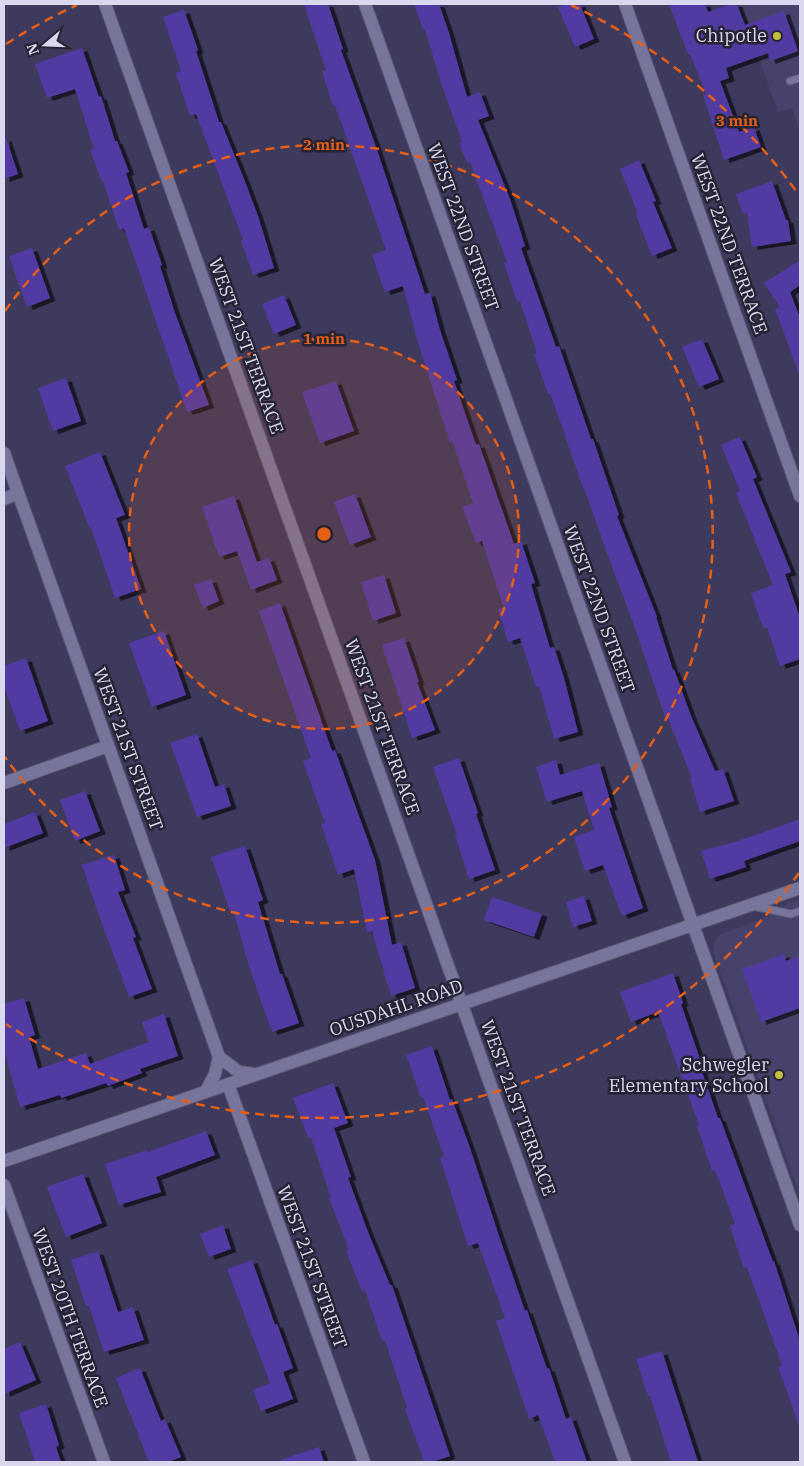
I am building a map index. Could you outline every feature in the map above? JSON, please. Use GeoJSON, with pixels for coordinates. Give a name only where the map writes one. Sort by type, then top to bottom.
{"type":"FeatureCollection","features":[{"type":"Feature","properties":{"kind":"street","name":"WEST 21ST TERRACE"},"geometry":{"type":"LineString","coordinates":[[105,4],[625,1462]]}},
{"type":"Feature","properties":{"kind":"street","name":"WEST 22ND STREET"},"geometry":{"type":"LineString","coordinates":[[365,4],[800,1221]]}},
{"type":"Feature","properties":{"kind":"street","name":"WEST 22ND TERRACE"},"geometry":{"type":"LineString","coordinates":[[625,4],[800,496]]}},
{"type":"Feature","properties":{"kind":"street","name":"WEST 21ST STREET"},"geometry":{"type":"LineString","coordinates":[[4,453],[219,1057]]}},
{"type":"Feature","properties":{"kind":"street"},"geometry":{"type":"LineString","coordinates":[[4,498],[18,493]]}},
{"type":"Feature","properties":{"kind":"street"},"geometry":{"type":"LineString","coordinates":[[4,783],[108,746]]}},
{"type":"Feature","properties":{"kind":"street","name":"OUSDAHL ROAD"},"geometry":{"type":"LineString","coordinates":[[4,1161],[800,888]]}},
{"type":"Feature","properties":{"kind":"street"},"geometry":{"type":"LineString","coordinates":[[206,1091],[215,1074],[219,1057],[239,1072],[256,1074]]}},
{"type":"Feature","properties":{"kind":"street","name":"WEST 21ST STREET"},"geometry":{"type":"LineString","coordinates":[[228,1084],[364,1462]]}},
{"type":"Feature","properties":{"kind":"street","name":"WEST 20TH TERRACE"},"geometry":{"type":"LineString","coordinates":[[4,1185],[104,1462]]}},
{"type":"Feature","properties":{"kind":"lane"},"geometry":{"type":"LineString","coordinates":[[790,81],[800,78]]}},
{"type":"Feature","properties":{"kind":"lane"},"geometry":{"type":"LineString","coordinates":[[750,905],[791,914],[800,911]]}},
{"type":"Feature","properties":{"kind":"shaded area"},"geometry":{"type":"Polygon","coordinates":[[[740,4],[800,4],[800,131],[792,108],[778,112],[740,4]]]}},
{"type":"Feature","properties":{"kind":"shaded area","name":"Schwegler Elementary School"},"geometry":{"type":"Polygon","coordinates":[[[800,899],[800,1196],[713,948],[720,934],[763,919],[789,903],[800,899]]]}},
{"type":"Feature","properties":{"kind":"building"},"geometry":{"type":"Polygon","coordinates":[[[304,4],[328,4],[343,49],[341,50],[375,144],[425,294],[430,293],[457,380],[454,381],[476,445],[479,444],[514,544],[521,541],[535,583],[531,584],[550,648],[554,647],[578,732],[554,739],[539,686],[536,687],[520,638],[508,642],[498,609],[504,608],[482,541],[476,543],[462,507],[473,503],[453,442],[450,443],[417,339],[403,286],[385,292],[372,255],[386,250],[335,105],[333,106],[322,71],[326,70],[304,4]]]}},
{"type":"Feature","properties":{"kind":"building"},"geometry":{"type":"Polygon","coordinates":[[[414,4],[439,4],[467,97],[480,92],[489,116],[478,120],[510,199],[525,246],[521,248],[556,347],[559,346],[619,515],[617,516],[657,617],[673,670],[691,716],[715,771],[723,769],[734,801],[700,812],[690,779],[692,778],[668,719],[666,720],[634,625],[550,393],[548,394],[534,354],[537,353],[520,301],[517,302],[504,263],[507,262],[470,162],[467,163],[459,143],[462,142],[440,80],[425,29],[423,30],[414,4]]]}},
{"type":"Feature","properties":{"kind":"building"},"geometry":{"type":"Polygon","coordinates":[[[565,4],[580,4],[594,39],[575,47],[558,7],[565,4]]]}},
{"type":"Feature","properties":{"kind":"building"},"geometry":{"type":"Polygon","coordinates":[[[669,4],[705,4],[708,12],[731,4],[737,4],[745,25],[784,11],[798,51],[770,61],[768,53],[726,68],[729,78],[720,81],[739,132],[754,127],[761,147],[724,160],[703,95],[706,94],[669,4]]]}},
{"type":"Feature","properties":{"kind":"building"},"geometry":{"type":"Polygon","coordinates":[[[184,10],[219,122],[221,122],[258,216],[274,268],[253,275],[241,241],[243,240],[196,114],[190,116],[176,73],[181,71],[163,17],[184,10]]]}},
{"type":"Feature","properties":{"kind":"building"},"geometry":{"type":"Polygon","coordinates":[[[82,48],[99,97],[101,96],[115,141],[117,141],[129,172],[126,173],[144,229],[149,227],[175,313],[209,405],[187,412],[124,228],[119,230],[103,181],[90,150],[94,149],[75,89],[47,98],[35,64],[82,48]]]}},
{"type":"Feature","properties":{"kind":"building"},"geometry":{"type":"Polygon","coordinates":[[[6,138],[18,174],[4,179],[4,139],[6,138]]]}},
{"type":"Feature","properties":{"kind":"building"},"geometry":{"type":"Polygon","coordinates":[[[639,160],[656,201],[653,202],[672,248],[652,256],[620,169],[639,160]]]}},
{"type":"Feature","properties":{"kind":"building"},"geometry":{"type":"Polygon","coordinates":[[[772,181],[786,220],[788,220],[791,241],[752,247],[747,213],[743,214],[736,194],[772,181]]]}},
{"type":"Feature","properties":{"kind":"building"},"geometry":{"type":"Polygon","coordinates":[[[32,248],[50,298],[27,307],[9,256],[32,248]]]}},
{"type":"Feature","properties":{"kind":"building"},"geometry":{"type":"Polygon","coordinates":[[[800,260],[800,285],[790,292],[800,318],[799,374],[775,309],[780,307],[764,283],[800,260]]]}},
{"type":"Feature","properties":{"kind":"building"},"geometry":{"type":"Polygon","coordinates":[[[284,295],[296,325],[274,334],[262,304],[284,295]]]}},
{"type":"Feature","properties":{"kind":"building"},"geometry":{"type":"Polygon","coordinates":[[[702,339],[719,379],[699,387],[682,347],[702,339]]]}},
{"type":"Feature","properties":{"kind":"building"},"geometry":{"type":"Polygon","coordinates":[[[66,378],[81,421],[53,431],[38,388],[66,378]]]}},
{"type":"Feature","properties":{"kind":"building"},"geometry":{"type":"Polygon","coordinates":[[[336,381],[354,431],[320,443],[302,392],[336,381]]]}},
{"type":"Feature","properties":{"kind":"building"},"geometry":{"type":"Polygon","coordinates":[[[740,437],[757,477],[753,479],[791,572],[785,574],[800,618],[800,659],[780,666],[767,627],[763,628],[751,593],[773,585],[736,493],[740,491],[721,445],[740,437]]]}},
{"type":"Feature","properties":{"kind":"building"},"geometry":{"type":"Polygon","coordinates":[[[100,452],[125,515],[116,518],[141,589],[115,598],[91,528],[65,466],[100,452]]]}},
{"type":"Feature","properties":{"kind":"building"},"geometry":{"type":"Polygon","coordinates":[[[355,494],[371,537],[350,545],[334,502],[355,494]]]}},
{"type":"Feature","properties":{"kind":"building"},"geometry":{"type":"Polygon","coordinates":[[[234,496],[257,562],[269,558],[277,580],[251,590],[237,551],[219,557],[202,507],[234,496]]]}},
{"type":"Feature","properties":{"kind":"building"},"geometry":{"type":"Polygon","coordinates":[[[384,575],[396,613],[373,621],[361,582],[384,575]]]}},
{"type":"Feature","properties":{"kind":"building"},"geometry":{"type":"Polygon","coordinates":[[[211,579],[219,601],[203,608],[194,585],[211,579]]]}},
{"type":"Feature","properties":{"kind":"building"},"geometry":{"type":"Polygon","coordinates":[[[280,603],[332,751],[335,750],[375,860],[392,945],[401,942],[415,988],[391,996],[372,931],[367,932],[354,869],[338,875],[321,824],[325,823],[303,761],[311,758],[259,611],[280,603]]]}},
{"type":"Feature","properties":{"kind":"building"},"geometry":{"type":"Polygon","coordinates":[[[164,631],[186,695],[152,707],[129,643],[164,631]]]}},
{"type":"Feature","properties":{"kind":"building"},"geometry":{"type":"Polygon","coordinates":[[[404,638],[419,682],[417,682],[435,730],[412,738],[382,645],[404,638]]]}},
{"type":"Feature","properties":{"kind":"building"},"geometry":{"type":"Polygon","coordinates":[[[26,658],[48,721],[20,731],[4,686],[4,666],[26,658]]]}},
{"type":"Feature","properties":{"kind":"building"},"geometry":{"type":"Polygon","coordinates":[[[197,734],[215,787],[224,784],[231,806],[197,817],[170,743],[197,734]]]}},
{"type":"Feature","properties":{"kind":"building"},"geometry":{"type":"Polygon","coordinates":[[[459,758],[495,870],[469,879],[455,835],[457,835],[433,767],[459,758]]]}},
{"type":"Feature","properties":{"kind":"building"},"geometry":{"type":"Polygon","coordinates":[[[556,760],[560,775],[599,763],[612,807],[609,808],[643,908],[622,916],[603,865],[585,871],[574,837],[594,830],[582,791],[547,802],[536,767],[556,760]]]}},
{"type":"Feature","properties":{"kind":"building"},"geometry":{"type":"Polygon","coordinates":[[[85,791],[100,831],[75,841],[60,800],[85,791]]]}},
{"type":"Feature","properties":{"kind":"building"},"geometry":{"type":"Polygon","coordinates":[[[35,812],[43,833],[4,848],[4,824],[35,812]]]}},
{"type":"Feature","properties":{"kind":"building"},"geometry":{"type":"Polygon","coordinates":[[[800,819],[800,841],[744,861],[746,867],[710,879],[701,851],[738,841],[800,819]]]}},
{"type":"Feature","properties":{"kind":"building"},"geometry":{"type":"Polygon","coordinates":[[[245,846],[263,900],[258,902],[280,974],[282,974],[299,1023],[272,1032],[250,969],[233,910],[230,911],[211,857],[245,846]]]}},
{"type":"Feature","properties":{"kind":"building"},"geometry":{"type":"Polygon","coordinates":[[[114,855],[125,890],[118,892],[136,937],[133,938],[152,989],[129,997],[82,865],[114,855]]]}},
{"type":"Feature","properties":{"kind":"building"},"geometry":{"type":"Polygon","coordinates":[[[584,896],[592,921],[573,927],[566,902],[584,896]]]}},
{"type":"Feature","properties":{"kind":"building"},"geometry":{"type":"Polygon","coordinates":[[[492,897],[542,914],[534,937],[484,920],[492,897]]]}},
{"type":"Feature","properties":{"kind":"building"},"geometry":{"type":"Polygon","coordinates":[[[784,954],[786,961],[800,956],[800,1008],[761,1022],[742,969],[784,954]]]}},
{"type":"Feature","properties":{"kind":"building"},"geometry":{"type":"Polygon","coordinates":[[[673,973],[683,1003],[681,1004],[700,1059],[698,1060],[718,1118],[720,1118],[774,1261],[800,1341],[800,1425],[778,1367],[782,1365],[747,1267],[744,1268],[730,1226],[735,1224],[715,1170],[712,1171],[697,1126],[699,1125],[658,1012],[631,1022],[620,992],[673,973]]]}},
{"type":"Feature","properties":{"kind":"building"},"geometry":{"type":"Polygon","coordinates":[[[24,998],[35,1035],[29,1037],[38,1069],[86,1053],[90,1064],[149,1042],[142,1022],[164,1014],[178,1056],[140,1069],[142,1073],[108,1086],[106,1083],[61,1098],[60,1095],[20,1107],[4,1050],[4,1004],[24,998]]]}},
{"type":"Feature","properties":{"kind":"building"},"geometry":{"type":"Polygon","coordinates":[[[432,1046],[450,1100],[452,1099],[470,1148],[525,1311],[527,1310],[566,1419],[571,1417],[587,1462],[555,1462],[538,1415],[529,1419],[496,1321],[505,1318],[478,1243],[468,1246],[440,1158],[444,1156],[406,1055],[432,1046]]]}},
{"type":"Feature","properties":{"kind":"building"},"geometry":{"type":"Polygon","coordinates":[[[333,1083],[348,1123],[334,1128],[351,1177],[348,1178],[368,1232],[390,1285],[392,1285],[450,1456],[432,1462],[424,1462],[405,1409],[407,1408],[385,1340],[382,1341],[365,1290],[362,1291],[346,1251],[349,1250],[329,1198],[331,1197],[311,1137],[308,1138],[293,1098],[333,1083]]]}},
{"type":"Feature","properties":{"kind":"building"},"geometry":{"type":"Polygon","coordinates":[[[206,1131],[215,1155],[156,1177],[161,1192],[119,1205],[105,1164],[147,1150],[148,1152],[206,1131]]]}},
{"type":"Feature","properties":{"kind":"building"},"geometry":{"type":"Polygon","coordinates":[[[83,1174],[102,1223],[66,1237],[47,1187],[83,1174]]]}},
{"type":"Feature","properties":{"kind":"building"},"geometry":{"type":"Polygon","coordinates":[[[223,1225],[231,1249],[209,1257],[200,1234],[223,1225]]]}},
{"type":"Feature","properties":{"kind":"building"},"geometry":{"type":"Polygon","coordinates":[[[98,1251],[118,1312],[133,1307],[144,1340],[104,1352],[71,1260],[98,1251]]]}},
{"type":"Feature","properties":{"kind":"building"},"geometry":{"type":"Polygon","coordinates":[[[252,1260],[275,1325],[277,1324],[293,1368],[283,1372],[293,1399],[261,1411],[253,1390],[270,1383],[227,1269],[252,1260]]]}},
{"type":"Feature","properties":{"kind":"building"},"geometry":{"type":"Polygon","coordinates":[[[20,1342],[36,1380],[4,1394],[4,1349],[20,1342]]]}},
{"type":"Feature","properties":{"kind":"building"},"geometry":{"type":"Polygon","coordinates":[[[662,1351],[698,1462],[671,1462],[636,1359],[662,1351]]]}},
{"type":"Feature","properties":{"kind":"building"},"geometry":{"type":"Polygon","coordinates":[[[140,1368],[161,1421],[165,1419],[181,1457],[168,1462],[149,1462],[116,1378],[140,1368]]]}},
{"type":"Feature","properties":{"kind":"building"},"geometry":{"type":"Polygon","coordinates":[[[46,1404],[59,1445],[56,1447],[61,1462],[35,1462],[19,1413],[46,1404]]]}},
{"type":"Feature","properties":{"kind":"building"},"geometry":{"type":"Polygon","coordinates":[[[319,1447],[324,1462],[282,1462],[281,1460],[319,1447]]]}},
{"type":"Feature","properties":{"kind":"place","name":"Chipotle"},"geometry":{"type":"Point","coordinates":[777,36]}},
{"type":"Feature","properties":{"kind":"place","name":"Schwegler Elementary School"},"geometry":{"type":"Point","coordinates":[779,1075]}}]}
